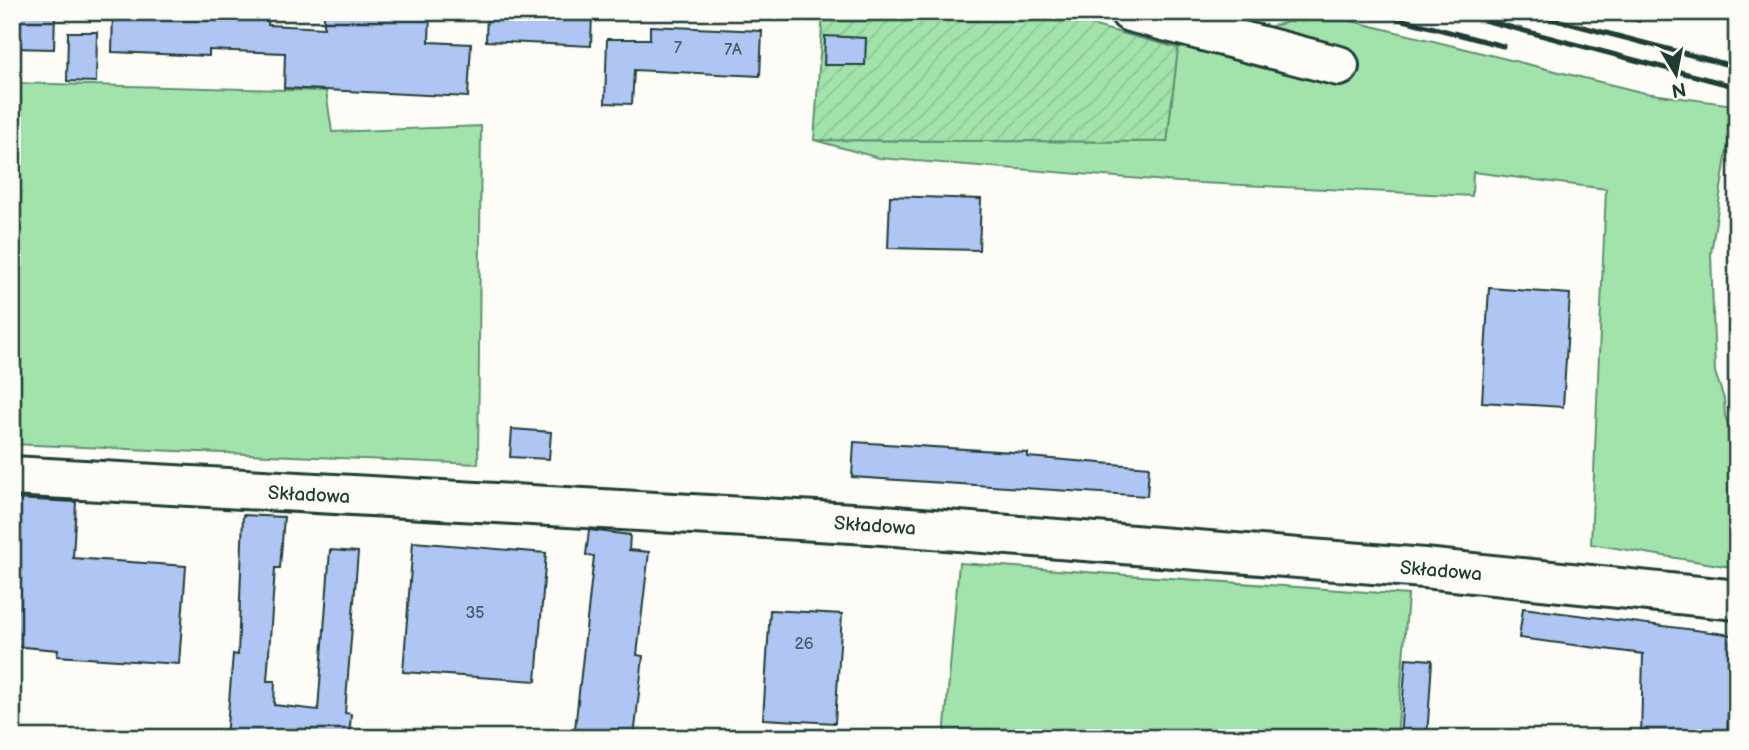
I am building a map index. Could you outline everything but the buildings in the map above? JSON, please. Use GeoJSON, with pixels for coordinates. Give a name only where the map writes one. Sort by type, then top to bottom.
{"type":"FeatureCollection","features":[{"type":"Feature","properties":{"kind":"street"},"geometry":{"type":"LineString","coordinates":[[1130,12],[1339,66]]}},
{"type":"Feature","properties":{"kind":"street","name":"Składowa"},"geometry":{"type":"LineString","coordinates":[[12,476],[870,524],[1424,568],[1737,600]]}},
{"type":"Feature","properties":{"kind":"green space"},"geometry":{"type":"Polygon","coordinates":[[[823,12],[921,12],[1080,22],[1178,48],[1167,142],[814,140],[823,12]]]}},
{"type":"Feature","properties":{"kind":"green space"},"geometry":{"type":"Polygon","coordinates":[[[1323,14],[1645,93],[1734,105],[1711,253],[1715,372],[1724,399],[1725,416],[1737,445],[1737,568],[1591,544],[1606,189],[1473,172],[1472,196],[1179,182],[879,158],[814,140],[1167,142],[1178,48],[1323,14]]]}},
{"type":"Feature","properties":{"kind":"green space"},"geometry":{"type":"Polygon","coordinates":[[[12,83],[326,91],[332,132],[481,126],[478,464],[12,444],[12,83]]]}},
{"type":"Feature","properties":{"kind":"green space"},"geometry":{"type":"Polygon","coordinates":[[[959,563],[1408,595],[1397,738],[944,738],[959,563]]]}},
{"type":"Feature","properties":{"kind":"railway"},"geometry":{"type":"LineString","coordinates":[[1373,12],[1503,46]]}},
{"type":"Feature","properties":{"kind":"railway"},"geometry":{"type":"LineString","coordinates":[[1453,12],[1737,87]]}},
{"type":"Feature","properties":{"kind":"railway"},"geometry":{"type":"LineString","coordinates":[[1525,12],[1737,67]]}},
{"type":"Feature","properties":{"kind":"railway"},"geometry":{"type":"LineString","coordinates":[[1610,12],[1639,20]]}},
{"type":"Feature","properties":{"kind":"railway"},"geometry":{"type":"LineString","coordinates":[[1737,259],[1733,317],[1737,379]]}}]}
